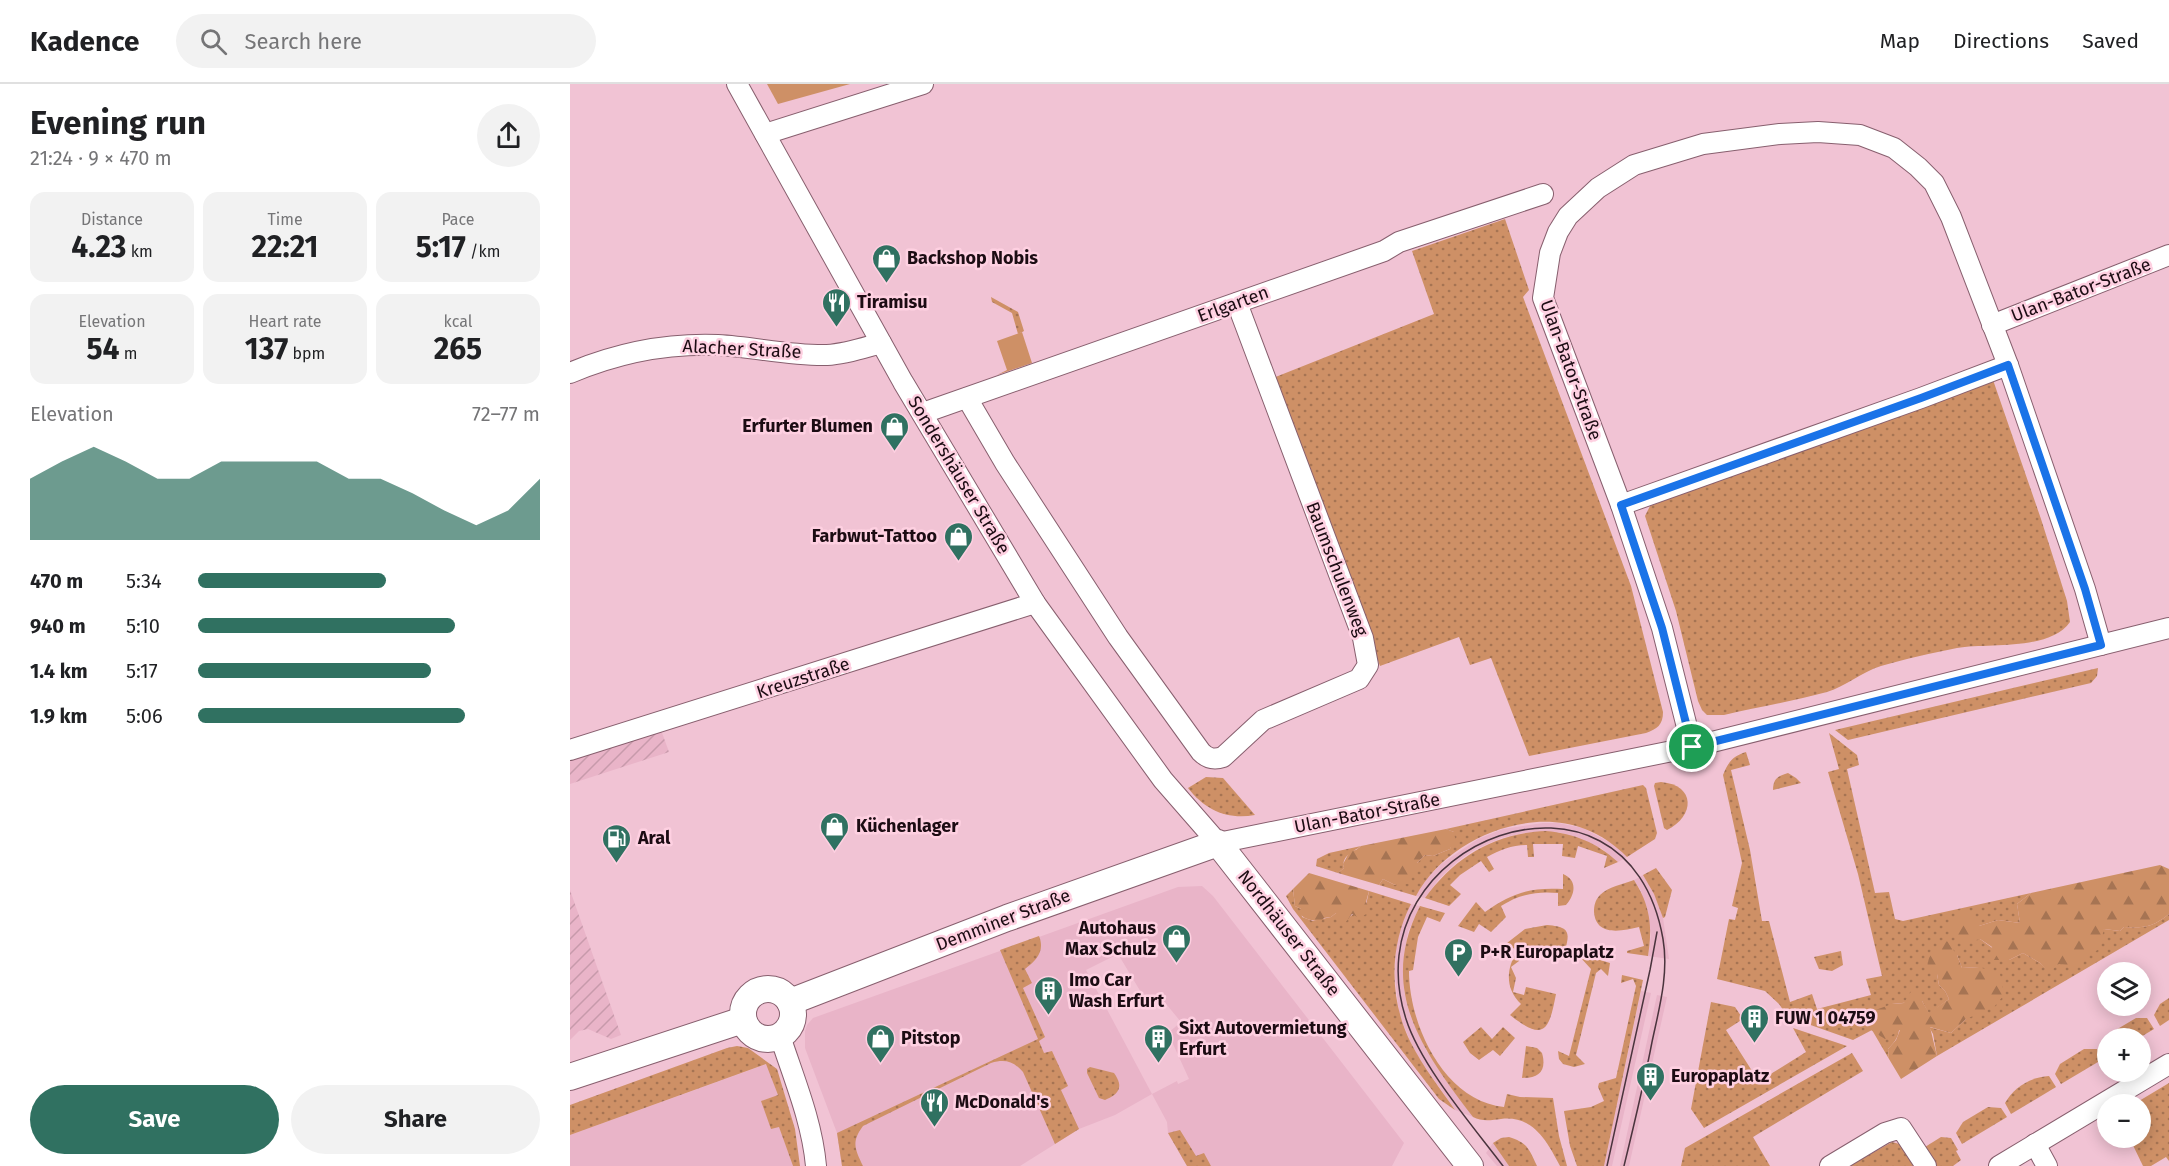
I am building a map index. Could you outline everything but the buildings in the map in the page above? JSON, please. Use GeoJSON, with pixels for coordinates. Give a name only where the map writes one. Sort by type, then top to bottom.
{"type":"FeatureCollection","features":[{"type":"Feature","properties":{"kind":"main road","name":"Demminer Straße"},"geometry":{"type":"LineString","coordinates":[[790,1002],[1007,918],[1218,843]]}},
{"type":"Feature","properties":{"kind":"main road","name":"Nordhäuser Straße"},"geometry":{"type":"LineString","coordinates":[[1218,843],[1470,1166]]}},
{"type":"Feature","properties":{"kind":"main road"},"geometry":{"type":"LineString","coordinates":[[774,989],[782,992],[790,1002],[793,1014],[791,1023],[780,1036],[772,1039],[755,1036],[743,1020],[743,1008],[746,1001],[758,990],[774,989]]}},
{"type":"Feature","properties":{"kind":"main road"},"geometry":{"type":"LineString","coordinates":[[570,1077],[743,1020]]}},
{"type":"Feature","properties":{"kind":"street","name":"Sondershäuser Straße"},"geometry":{"type":"LineString","coordinates":[[737,84],[881,343],[1035,603],[1163,780],[1218,843]]}},
{"type":"Feature","properties":{"kind":"street"},"geometry":{"type":"LineString","coordinates":[[765,134],[923,84]]}},
{"type":"Feature","properties":{"kind":"street","name":"Ulan-Bator-Straße"},"geometry":{"type":"LineString","coordinates":[[1692,747],[1662,628],[1621,505],[1543,298],[1550,253],[1558,232],[1568,216],[1598,188],[1634,165],[1703,144],[1780,134],[1818,132],[1860,135],[1894,148],[1918,167],[1940,192],[2008,365],[2085,589],[2101,645]]}},
{"type":"Feature","properties":{"kind":"street","name":"Erlgarten"},"geometry":{"type":"LineString","coordinates":[[923,413],[1384,251],[1399,242],[1543,194]]}},
{"type":"Feature","properties":{"kind":"street","name":"Ulan-Bator-Straße"},"geometry":{"type":"LineString","coordinates":[[1992,325],[2169,255]]}},
{"type":"Feature","properties":{"kind":"street","name":"Baumschulenweg"},"geometry":{"type":"LineString","coordinates":[[967,398],[1005,463],[1118,637],[1205,757],[1215,759],[1223,757],[1263,720],[1359,679],[1368,665],[1363,638],[1237,303]]}},
{"type":"Feature","properties":{"kind":"street","name":"Alacher Straße"},"geometry":{"type":"LineString","coordinates":[[570,373],[617,356],[662,346],[718,345],[826,355],[845,353],[881,343]]}},
{"type":"Feature","properties":{"kind":"street"},"geometry":{"type":"LineString","coordinates":[[1621,505],[2008,365]]}},
{"type":"Feature","properties":{"kind":"street","name":"Kreuzstraße"},"geometry":{"type":"LineString","coordinates":[[570,750],[1035,603]]}},
{"type":"Feature","properties":{"kind":"street","name":"Ulan-Bator-Straße"},"geometry":{"type":"LineString","coordinates":[[1218,843],[1692,747],[2169,628]]}},
{"type":"Feature","properties":{"kind":"street"},"geometry":{"type":"LineString","coordinates":[[780,1036],[810,1126],[816,1166]]}},
{"type":"Feature","properties":{"kind":"street"},"geometry":{"type":"LineString","coordinates":[[1999,1166],[2169,1064]]}},
{"type":"Feature","properties":{"kind":"street"},"geometry":{"type":"LineString","coordinates":[[1830,1166],[1885,1133],[1901,1128],[1926,1166]]}},
{"type":"Feature","properties":{"kind":"street"},"geometry":{"type":"LineString","coordinates":[[2035,1144],[2047,1166]]}},
{"type":"Feature","properties":{"kind":"shaded area"},"geometry":{"type":"Polygon","coordinates":[[[661,730],[669,752],[570,784],[570,759],[661,730]]]}},
{"type":"Feature","properties":{"kind":"shaded area"},"geometry":{"type":"Polygon","coordinates":[[[1558,823],[1583,828],[1615,845],[1627,857],[1618,862],[1601,848],[1558,832],[1524,833],[1501,838],[1474,850],[1439,879],[1425,898],[1416,896],[1422,884],[1441,864],[1478,839],[1503,829],[1558,823]]]}},
{"type":"Feature","properties":{"kind":"shaded area"},"geometry":{"type":"Polygon","coordinates":[[[1643,875],[1654,894],[1663,918],[1669,959],[1648,956],[1651,935],[1641,891],[1634,880],[1643,875]]]}},
{"type":"Feature","properties":{"kind":"shaded area"},"geometry":{"type":"Polygon","coordinates":[[[1202,886],[1213,896],[1404,1143],[1392,1166],[1187,1166],[1168,1133],[1167,1122],[1152,1094],[1115,1115],[1079,1129],[1020,1166],[842,1166],[837,1133],[805,1048],[805,1031],[813,1018],[1178,887],[1202,886]],[[1118,954],[1086,970],[1152,1094],[1177,1081],[1178,1084],[1189,1079],[1168,1033],[1181,1022],[1162,999],[1148,1004],[1118,954]]]}},
{"type":"Feature","properties":{"kind":"shaded area"},"geometry":{"type":"Polygon","coordinates":[[[570,890],[621,1035],[611,1039],[588,1029],[579,1031],[570,1040],[570,890]]]}},
{"type":"Feature","properties":{"kind":"shaded area"},"geometry":{"type":"Polygon","coordinates":[[[1411,904],[1420,906],[1408,932],[1405,950],[1404,991],[1410,1015],[1427,1052],[1473,1117],[1455,1110],[1419,1058],[1399,1014],[1395,977],[1396,946],[1402,921],[1411,904]]]}},
{"type":"Feature","properties":{"kind":"shaded area"},"geometry":{"type":"Polygon","coordinates":[[[1641,991],[1651,993],[1612,1166],[1604,1166],[1641,991]]]}},
{"type":"Feature","properties":{"kind":"shaded area"},"geometry":{"type":"Polygon","coordinates":[[[1657,995],[1667,997],[1629,1166],[1620,1166],[1657,995]]]}},
{"type":"Feature","properties":{"kind":"shaded area"},"geometry":{"type":"Polygon","coordinates":[[[767,1064],[778,1095],[762,1101],[779,1126],[793,1166],[570,1166],[570,1135],[767,1064]]]}},
{"type":"Feature","properties":{"kind":"shaded area"},"geometry":{"type":"Polygon","coordinates":[[[1493,1143],[1509,1166],[1497,1166],[1486,1153],[1493,1143]]]}},
{"type":"Feature","properties":{"kind":"green space"},"geometry":{"type":"Polygon","coordinates":[[[767,84],[850,84],[778,104],[767,84]]]}},
{"type":"Feature","properties":{"kind":"green space"},"geometry":{"type":"Polygon","coordinates":[[[1505,219],[1529,290],[1523,297],[1631,586],[1663,712],[1659,726],[1646,733],[1529,756],[1491,658],[1470,665],[1459,637],[1380,666],[1273,378],[1434,314],[1412,251],[1505,219]]]}},
{"type":"Feature","properties":{"kind":"green space"},"geometry":{"type":"Polygon","coordinates":[[[991,297],[1018,312],[1024,331],[1018,334],[1012,313],[992,302],[991,297]]]}},
{"type":"Feature","properties":{"kind":"green space"},"geometry":{"type":"Polygon","coordinates":[[[1022,332],[1032,363],[997,375],[1007,370],[997,341],[1022,332]]]}},
{"type":"Feature","properties":{"kind":"green space"},"geometry":{"type":"Polygon","coordinates":[[[1992,377],[2041,519],[2067,601],[2070,622],[2061,631],[2034,642],[1957,648],[1928,654],[1874,669],[1827,692],[1724,715],[1707,715],[1698,701],[1676,611],[1645,516],[1650,506],[1992,377]]]}},
{"type":"Feature","properties":{"kind":"green space"},"geometry":{"type":"Polygon","coordinates":[[[2098,668],[2097,676],[2091,683],[1848,740],[1835,730],[2098,668]]]}},
{"type":"Feature","properties":{"kind":"green space"},"geometry":{"type":"Polygon","coordinates":[[[1829,733],[1857,755],[1859,765],[1847,769],[1875,893],[1889,892],[1895,919],[1903,921],[2031,893],[2017,904],[2020,923],[1998,920],[1979,926],[1980,939],[2009,960],[2023,953],[2049,971],[2104,929],[2120,931],[2124,927],[2148,926],[2169,914],[2169,920],[1937,1056],[1933,1034],[1929,1027],[1951,1033],[1966,1019],[1979,967],[1962,968],[1957,955],[1937,974],[1939,985],[1949,999],[1929,1014],[1922,1001],[1892,1004],[1897,1017],[1899,1033],[1888,1049],[1889,1059],[1872,1030],[1853,1040],[1788,1017],[1779,1004],[1765,991],[1717,979],[1729,919],[1735,920],[1738,908],[1732,906],[1742,863],[1723,775],[1732,760],[1746,752],[1750,765],[1731,770],[1750,850],[1762,921],[1769,921],[1790,1002],[1812,994],[1817,1009],[1871,995],[1866,979],[1882,976],[1858,874],[1828,772],[1839,769],[1829,733]]]}},
{"type":"Feature","properties":{"kind":"green space"},"geometry":{"type":"Polygon","coordinates":[[[1788,773],[1801,783],[1773,790],[1777,779],[1788,773]]]}},
{"type":"Feature","properties":{"kind":"green space"},"geometry":{"type":"Polygon","coordinates":[[[1206,777],[1223,778],[1255,815],[1235,816],[1209,808],[1188,788],[1206,777]]]}},
{"type":"Feature","properties":{"kind":"green space"},"geometry":{"type":"Polygon","coordinates":[[[1661,782],[1681,789],[1688,802],[1683,817],[1667,830],[1664,828],[1654,786],[1655,783],[1661,782]]]}},
{"type":"Feature","properties":{"kind":"green space"},"geometry":{"type":"Polygon","coordinates":[[[1643,785],[1646,788],[1657,833],[1655,839],[1627,857],[1608,841],[1585,829],[1562,823],[1537,822],[1489,833],[1466,845],[1446,859],[1429,876],[1416,896],[1379,885],[1383,879],[1395,885],[1425,855],[1433,856],[1450,849],[1454,832],[1446,829],[1643,785]]]}},
{"type":"Feature","properties":{"kind":"green space"},"geometry":{"type":"Polygon","coordinates":[[[1446,829],[1454,832],[1455,838],[1450,849],[1433,856],[1425,855],[1417,863],[1418,869],[1411,871],[1411,883],[1402,882],[1395,885],[1383,879],[1379,885],[1338,873],[1344,868],[1343,864],[1350,851],[1361,846],[1446,829]]]}},
{"type":"Feature","properties":{"kind":"green space"},"geometry":{"type":"Polygon","coordinates":[[[1546,831],[1585,840],[1602,849],[1618,862],[1604,868],[1607,856],[1578,846],[1575,858],[1562,856],[1563,844],[1533,844],[1534,857],[1528,857],[1527,845],[1516,846],[1487,857],[1494,869],[1489,872],[1481,861],[1460,875],[1450,885],[1461,894],[1449,906],[1425,898],[1449,871],[1477,850],[1509,837],[1546,831]]]}},
{"type":"Feature","properties":{"kind":"green space"},"geometry":{"type":"Polygon","coordinates":[[[1361,846],[1346,857],[1344,868],[1338,873],[1316,866],[1317,859],[1329,853],[1361,846]]]}},
{"type":"Feature","properties":{"kind":"green space"},"geometry":{"type":"Polygon","coordinates":[[[2160,865],[2169,869],[2169,914],[2148,926],[2124,927],[2120,931],[2104,929],[2099,949],[2073,966],[2059,964],[2049,972],[2040,963],[2023,953],[2009,960],[1993,960],[1992,947],[1980,939],[1965,943],[1954,935],[1949,926],[1965,911],[1979,926],[1998,920],[2020,923],[2017,904],[2031,893],[2160,865]]]}},
{"type":"Feature","properties":{"kind":"green space"},"geometry":{"type":"Polygon","coordinates":[[[1656,868],[1672,890],[1663,918],[1654,894],[1643,875],[1656,868]]]}},
{"type":"Feature","properties":{"kind":"green space"},"geometry":{"type":"Polygon","coordinates":[[[1309,873],[1369,891],[1366,902],[1369,908],[1368,913],[1359,918],[1352,914],[1345,923],[1337,921],[1336,913],[1321,921],[1304,918],[1300,914],[1301,909],[1295,906],[1293,889],[1309,873]]]}},
{"type":"Feature","properties":{"kind":"green space"},"geometry":{"type":"Polygon","coordinates":[[[1563,874],[1571,880],[1574,888],[1566,905],[1558,906],[1558,893],[1529,894],[1501,906],[1506,917],[1491,932],[1479,924],[1474,932],[1458,926],[1476,902],[1485,912],[1504,900],[1531,890],[1563,889],[1563,874]]]}},
{"type":"Feature","properties":{"kind":"green space"},"geometry":{"type":"Polygon","coordinates":[[[1634,880],[1644,898],[1649,916],[1648,956],[1627,953],[1627,951],[1644,946],[1639,927],[1618,931],[1605,929],[1599,925],[1594,912],[1596,901],[1603,892],[1634,880]]]}},
{"type":"Feature","properties":{"kind":"green space"},"geometry":{"type":"Polygon","coordinates":[[[1293,889],[1295,906],[1301,909],[1302,917],[1313,921],[1331,917],[1336,913],[1348,918],[1366,905],[1369,891],[1411,904],[1399,937],[1396,955],[1394,973],[1399,1009],[1411,1043],[1455,1110],[1439,1099],[1293,909],[1286,896],[1293,889]]]}},
{"type":"Feature","properties":{"kind":"green space"},"geometry":{"type":"Polygon","coordinates":[[[1420,906],[1445,913],[1440,922],[1427,917],[1418,937],[1413,970],[1409,971],[1415,1014],[1434,1057],[1448,1076],[1464,1091],[1483,1102],[1504,1107],[1507,1094],[1520,1097],[1553,1098],[1567,1166],[1560,1166],[1544,1139],[1522,1121],[1483,1120],[1473,1117],[1423,1043],[1412,1018],[1405,992],[1403,965],[1408,936],[1420,906]]]}},
{"type":"Feature","properties":{"kind":"green space"},"geometry":{"type":"Polygon","coordinates":[[[1547,925],[1561,928],[1567,933],[1564,955],[1523,947],[1519,961],[1511,967],[1516,978],[1513,992],[1524,995],[1526,987],[1556,994],[1551,1017],[1543,1028],[1538,1030],[1521,1023],[1510,1015],[1521,1004],[1512,992],[1509,979],[1509,972],[1513,958],[1517,951],[1507,943],[1525,929],[1547,925]]]}},
{"type":"Feature","properties":{"kind":"green space"},"geometry":{"type":"Polygon","coordinates":[[[1039,936],[1041,946],[1039,955],[1025,969],[1032,983],[1023,988],[1045,1037],[1039,1041],[1044,1053],[1052,1051],[1068,1086],[1061,1090],[1079,1129],[1055,1144],[1023,1072],[1016,1065],[1008,1062],[996,1062],[863,1126],[857,1137],[856,1146],[863,1166],[842,1166],[837,1133],[1038,1039],[1000,950],[1039,936]]]}},
{"type":"Feature","properties":{"kind":"green space"},"geometry":{"type":"Polygon","coordinates":[[[1947,941],[1957,955],[1962,968],[1979,967],[2000,974],[2004,995],[1994,1007],[1966,1019],[1951,1033],[1930,1027],[1937,1056],[1901,1079],[1889,1059],[1888,1049],[1896,1040],[1900,1030],[1885,1039],[1871,1030],[1870,1012],[1892,1004],[1904,1003],[1912,990],[1929,1013],[1949,999],[1939,985],[1937,974],[1927,968],[1930,952],[1947,941]]]}},
{"type":"Feature","properties":{"kind":"green space"},"geometry":{"type":"Polygon","coordinates":[[[1841,951],[1843,965],[1832,971],[1819,969],[1814,957],[1841,951]]]}},
{"type":"Feature","properties":{"kind":"green space"},"geometry":{"type":"Polygon","coordinates":[[[1580,954],[1610,963],[1608,976],[1601,969],[1596,973],[1576,1055],[1585,1064],[1574,1067],[1563,1064],[1559,1059],[1558,1051],[1569,1056],[1591,969],[1580,954]]]}},
{"type":"Feature","properties":{"kind":"green space"},"geometry":{"type":"Polygon","coordinates":[[[1622,975],[1643,980],[1604,1166],[1577,1166],[1570,1146],[1564,1111],[1591,1107],[1604,1101],[1598,1087],[1599,1083],[1616,1078],[1636,986],[1633,979],[1621,983],[1622,975]]]}},
{"type":"Feature","properties":{"kind":"green space"},"geometry":{"type":"Polygon","coordinates":[[[2169,998],[2169,1020],[2160,1026],[2154,1015],[2160,1004],[2169,998]]]}},
{"type":"Feature","properties":{"kind":"green space"},"geometry":{"type":"Polygon","coordinates":[[[1711,1002],[1735,1007],[1743,1019],[1726,1030],[1754,1074],[1761,1080],[1806,1052],[1793,1028],[1847,1046],[1704,1128],[1691,1109],[1711,1002]]]}},
{"type":"Feature","properties":{"kind":"green space"},"geometry":{"type":"Polygon","coordinates":[[[2136,1018],[2147,1018],[2154,1029],[2151,1031],[2151,1028],[2119,1028],[2136,1018]]]}},
{"type":"Feature","properties":{"kind":"green space"},"geometry":{"type":"Polygon","coordinates":[[[1481,1027],[1492,1039],[1503,1027],[1515,1038],[1500,1056],[1493,1050],[1479,1060],[1470,1053],[1463,1042],[1481,1027]]]}},
{"type":"Feature","properties":{"kind":"green space"},"geometry":{"type":"Polygon","coordinates":[[[737,1046],[748,1048],[777,1069],[795,1129],[800,1166],[793,1166],[779,1127],[771,1129],[761,1101],[778,1095],[766,1064],[570,1135],[570,1105],[737,1046]]]}},
{"type":"Feature","properties":{"kind":"green space"},"geometry":{"type":"Polygon","coordinates":[[[1526,1046],[1537,1048],[1542,1053],[1543,1064],[1537,1075],[1522,1078],[1526,1046]]]}},
{"type":"Feature","properties":{"kind":"green space"},"geometry":{"type":"Polygon","coordinates":[[[2084,1049],[2097,1049],[2097,1063],[2061,1084],[2055,1074],[2060,1064],[2084,1049]]]}},
{"type":"Feature","properties":{"kind":"green space"},"geometry":{"type":"Polygon","coordinates":[[[1852,1053],[1863,1071],[1753,1137],[1770,1166],[1681,1166],[1685,1148],[1852,1053]]]}},
{"type":"Feature","properties":{"kind":"green space"},"geometry":{"type":"Polygon","coordinates":[[[1090,1067],[1114,1073],[1119,1082],[1117,1093],[1105,1100],[1099,1098],[1087,1073],[1090,1067]]]}},
{"type":"Feature","properties":{"kind":"green space"},"geometry":{"type":"Polygon","coordinates":[[[2049,1076],[2056,1087],[2011,1114],[2005,1103],[2013,1092],[2030,1081],[2049,1076]]]}},
{"type":"Feature","properties":{"kind":"green space"},"geometry":{"type":"Polygon","coordinates":[[[2169,1083],[2169,1161],[2166,1157],[2151,1166],[2143,1166],[2134,1148],[2151,1148],[2151,1094],[2169,1083]]]}},
{"type":"Feature","properties":{"kind":"green space"},"geometry":{"type":"Polygon","coordinates":[[[1988,1107],[2001,1108],[2007,1117],[1962,1144],[1956,1133],[1963,1122],[1988,1107]]]}},
{"type":"Feature","properties":{"kind":"green space"},"geometry":{"type":"Polygon","coordinates":[[[1180,1130],[1196,1156],[1204,1153],[1211,1166],[1187,1166],[1168,1133],[1180,1130]]]}},
{"type":"Feature","properties":{"kind":"green space"},"geometry":{"type":"Polygon","coordinates":[[[1509,1137],[1527,1147],[1537,1166],[1509,1166],[1493,1143],[1501,1138],[1509,1137]]]}},
{"type":"Feature","properties":{"kind":"green space"},"geometry":{"type":"Polygon","coordinates":[[[1941,1137],[1951,1138],[1958,1150],[1956,1151],[1961,1160],[1953,1166],[1936,1166],[1925,1147],[1941,1137]]]}},
{"type":"Feature","properties":{"kind":"green space"},"geometry":{"type":"Polygon","coordinates":[[[1892,1142],[1903,1145],[1916,1166],[1849,1166],[1892,1142]]]}},
{"type":"Feature","properties":{"kind":"tram line"},"geometry":{"type":"LineString","coordinates":[[1503,1166],[1448,1095],[1413,1037],[1406,1019],[1399,956],[1417,902],[1453,861],[1500,836],[1551,828],[1600,841],[1640,877],[1663,939],[1665,965],[1662,991],[1624,1166]]}},
{"type":"Feature","properties":{"kind":"tram line"},"geometry":{"type":"LineString","coordinates":[[1607,1166],[1657,932]]}},
{"type":"Feature","properties":{"kind":"place","name":"Backshop Nobis"},"geometry":{"type":"Point","coordinates":[886,284]}},
{"type":"Feature","properties":{"kind":"place","name":"Tiramisu"},"geometry":{"type":"Point","coordinates":[836,328]}},
{"type":"Feature","properties":{"kind":"place","name":"Erfurter Blumen"},"geometry":{"type":"Point","coordinates":[894,452]}},
{"type":"Feature","properties":{"kind":"place","name":"Farbwut-Tattoo"},"geometry":{"type":"Point","coordinates":[958,562]}},
{"type":"Feature","properties":{"kind":"place","name":"Küchenlager"},"geometry":{"type":"Point","coordinates":[835,852]}},
{"type":"Feature","properties":{"kind":"place","name":"Aral"},"geometry":{"type":"Point","coordinates":[617,864]}},
{"type":"Feature","properties":{"kind":"place","name":"Autohaus Max Schulz"},"geometry":{"type":"Point","coordinates":[1177,964]}},
{"type":"Feature","properties":{"kind":"place","name":"P+R Europaplatz"},"geometry":{"type":"Point","coordinates":[1459,978]}},
{"type":"Feature","properties":{"kind":"place","name":"Imo Car Wash Erfurt"},"geometry":{"type":"Point","coordinates":[1048,1016]}},
{"type":"Feature","properties":{"kind":"place","name":"FUW 1 04759"},"geometry":{"type":"Point","coordinates":[1754,1044]}},
{"type":"Feature","properties":{"kind":"place","name":"Pitstop"},"geometry":{"type":"Point","coordinates":[880,1064]}},
{"type":"Feature","properties":{"kind":"place","name":"Sixt Autovermietung Erfurt"},"geometry":{"type":"Point","coordinates":[1158,1064]}},
{"type":"Feature","properties":{"kind":"place","name":"Europaplatz"},"geometry":{"type":"Point","coordinates":[1650,1102]}},
{"type":"Feature","properties":{"kind":"place","name":"McDonald's"},"geometry":{"type":"Point","coordinates":[934,1128]}},
{"type":"Feature","properties":{"kind":"route"},"geometry":{"type":"LineString","coordinates":[[2008,365],[2085,589],[2101,645],[1692,747],[1662,628],[1621,505],[2008,365]]}}]}
